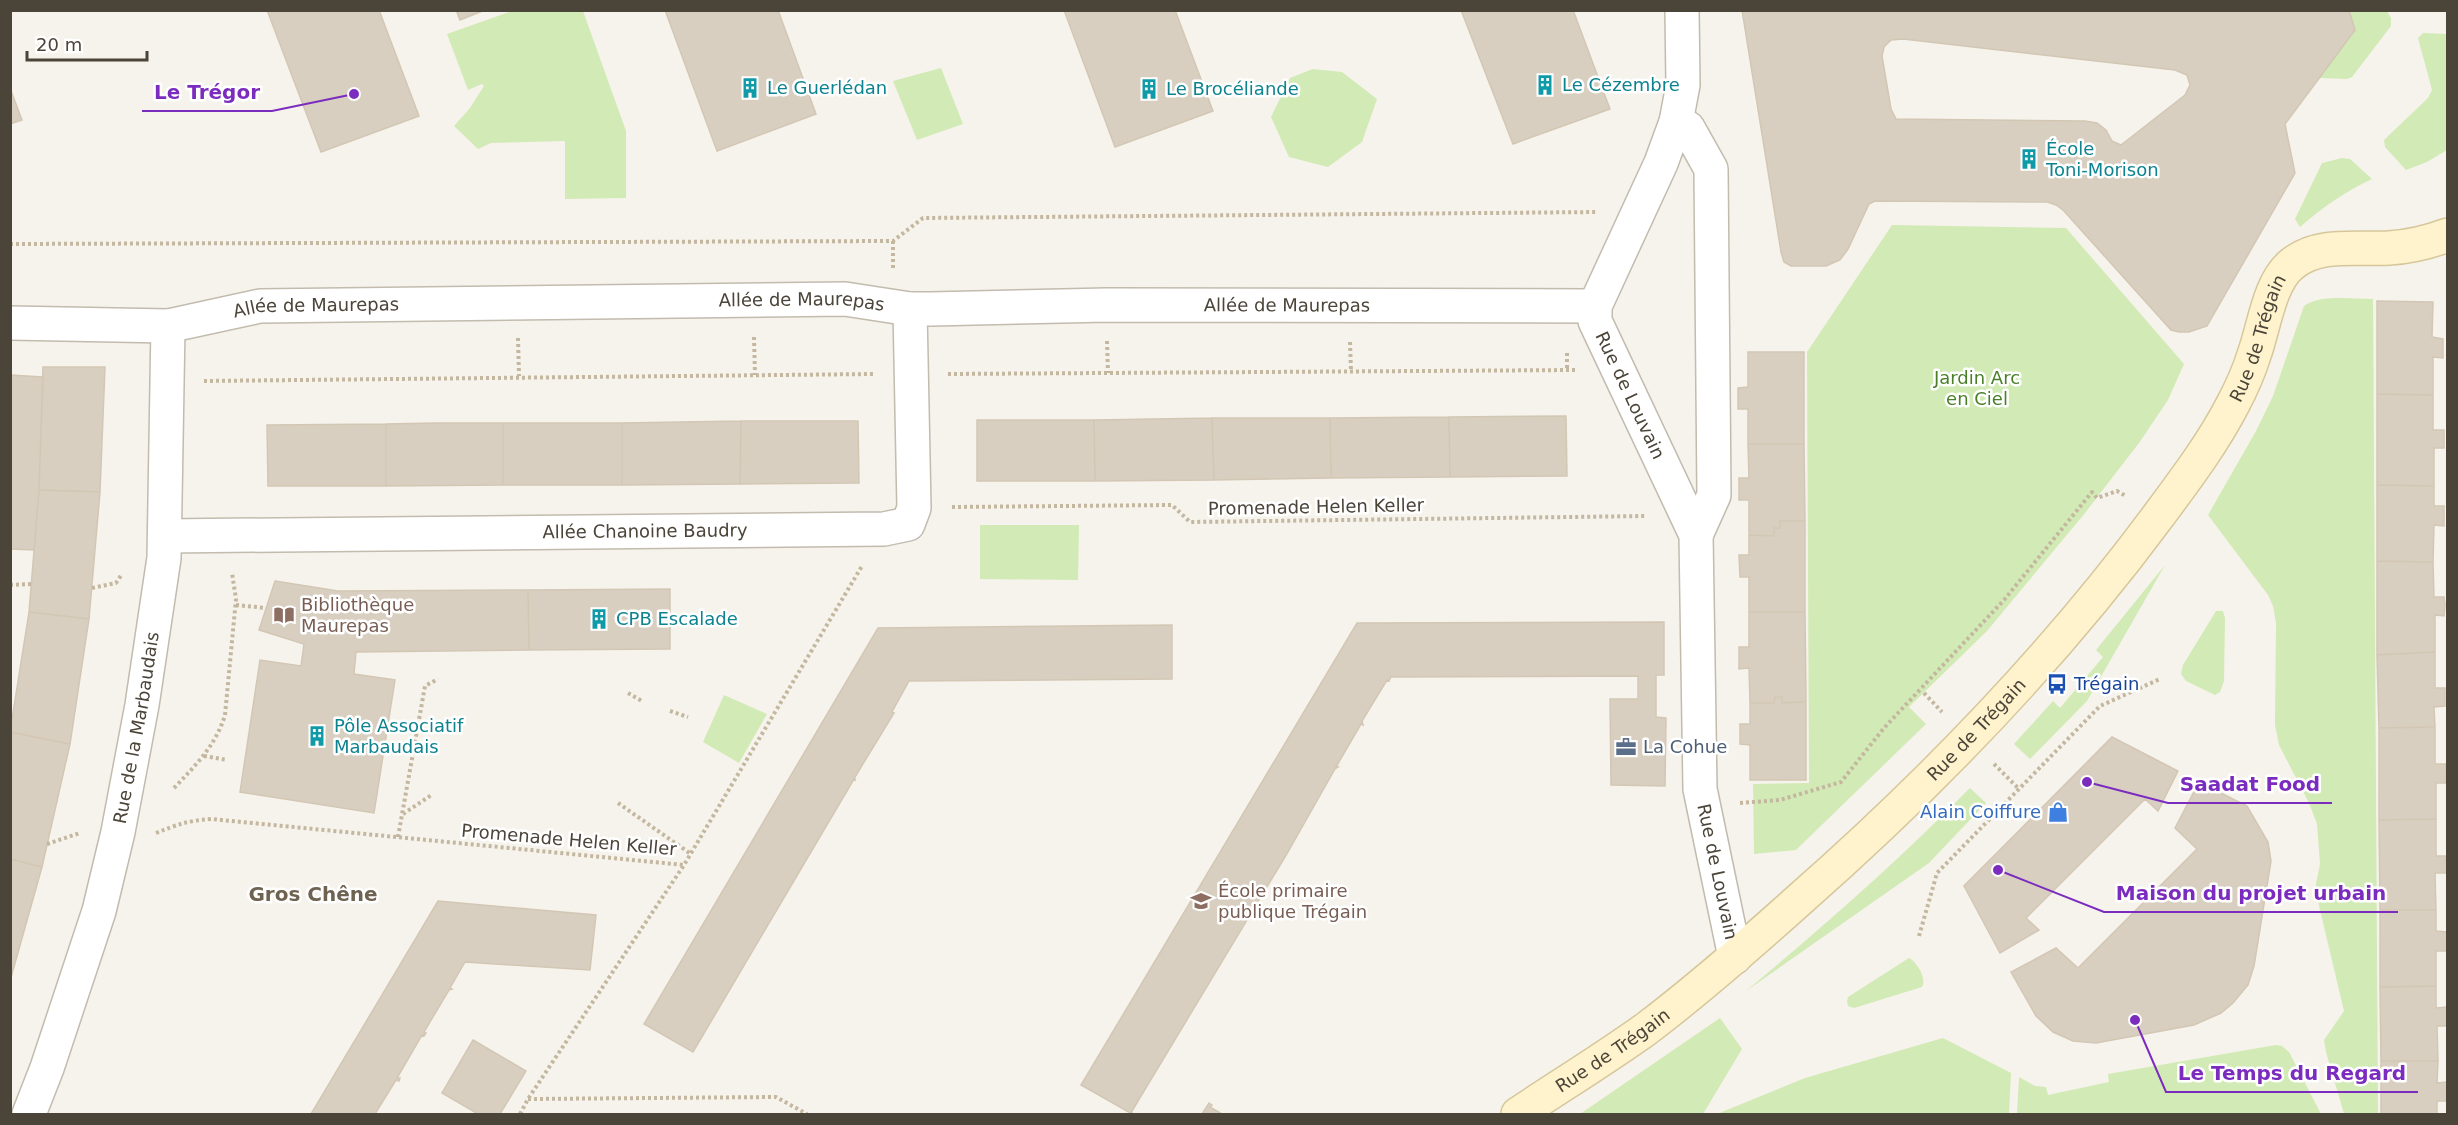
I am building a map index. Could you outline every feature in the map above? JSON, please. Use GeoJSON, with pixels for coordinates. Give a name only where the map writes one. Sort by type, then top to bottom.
{"type":"FeatureCollection","features":[{"type":"Feature","properties":{"kind":"street"},"geometry":{"type":"LineString","coordinates":[[1595,306],[1661,163],[1676,122],[1683,85],[1682,10]]}},
{"type":"Feature","properties":{"kind":"street","name":"Rue de Louvain"},"geometry":{"type":"LineString","coordinates":[[1676,122],[1688,128],[1711,169],[1714,495],[1692,525]]}},
{"type":"Feature","properties":{"kind":"street","name":"Rue de Trégain"},"geometry":{"type":"LineString","coordinates":[[1518,1114],[1645,1029],[1735,957],[1854,852],[1969,740],[2086,612],[2160,515],[2234,404],[2254,356],[2273,294],[2289,266],[2304,255],[2324,249],[2391,248],[2428,242],[2448,235]]}},
{"type":"Feature","properties":{"kind":"street","name":"Allée de Maurepas"},"geometry":{"type":"LineString","coordinates":[[10,322],[168,326],[260,306],[845,299],[910,309],[1130,305],[1595,306]]}},
{"type":"Feature","properties":{"kind":"street","name":"Rue de Louvain"},"geometry":{"type":"LineString","coordinates":[[1595,306],[1595,321],[1692,525],[1700,777],[1703,806],[1735,957]]}},
{"type":"Feature","properties":{"kind":"street"},"geometry":{"type":"LineString","coordinates":[[910,309],[914,508]]}},
{"type":"Feature","properties":{"kind":"street","name":"Rue de la Marbaudais"},"geometry":{"type":"LineString","coordinates":[[29,1114],[48,1068],[99,911],[118,832],[150,660],[165,536],[168,326]]}},
{"type":"Feature","properties":{"kind":"street","name":"Allée Chanoine Baudry"},"geometry":{"type":"LineString","coordinates":[[165,536],[884,529],[908,524],[914,508]]}},
{"type":"Feature","properties":{"kind":"path"},"geometry":{"type":"LineString","coordinates":[[10,244],[893,241],[923,218],[1638,212]]}},
{"type":"Feature","properties":{"kind":"path"},"geometry":{"type":"LineString","coordinates":[[192,381],[1619,370]]}},
{"type":"Feature","properties":{"kind":"path"},"geometry":{"type":"LineString","coordinates":[[1703,806],[1780,800],[1841,782],[1884,728],[2004,600],[2092,492],[2097,498],[2118,491],[2160,515]]}},
{"type":"Feature","properties":{"kind":"path","name":"Promenade Helen Keller"},"geometry":{"type":"LineString","coordinates":[[914,508],[1172,505],[1190,522],[1625,517],[1692,525]]}},
{"type":"Feature","properties":{"kind":"path","name":"Promenade Helen Keller"},"geometry":{"type":"LineString","coordinates":[[147,837],[174,824],[189,820],[211,819],[684,865],[884,529]]}},
{"type":"Feature","properties":{"kind":"path"},"geometry":{"type":"LineString","coordinates":[[174,788],[204,756],[220,732],[225,715],[236,605],[235,585],[224,551],[224,535]]}},
{"type":"Feature","properties":{"kind":"path"},"geometry":{"type":"LineString","coordinates":[[10,585],[32,584]]}},
{"type":"Feature","properties":{"kind":"path"},"geometry":{"type":"LineString","coordinates":[[236,605],[266,608]]}},
{"type":"Feature","properties":{"kind":"path"},"geometry":{"type":"LineString","coordinates":[[398,837],[425,686],[438,679]]}},
{"type":"Feature","properties":{"kind":"path"},"geometry":{"type":"LineString","coordinates":[[1919,936],[1937,873],[2100,706],[2160,679]]}},
{"type":"Feature","properties":{"kind":"path"},"geometry":{"type":"LineString","coordinates":[[628,693],[642,701]]}},
{"type":"Feature","properties":{"kind":"path"},"geometry":{"type":"LineString","coordinates":[[670,711],[688,717]]}},
{"type":"Feature","properties":{"kind":"path"},"geometry":{"type":"LineString","coordinates":[[204,756],[227,760]]}},
{"type":"Feature","properties":{"kind":"path"},"geometry":{"type":"LineString","coordinates":[[1994,764],[2019,789]]}},
{"type":"Feature","properties":{"kind":"path"},"geometry":{"type":"LineString","coordinates":[[402,815],[433,794]]}},
{"type":"Feature","properties":{"kind":"path"},"geometry":{"type":"LineString","coordinates":[[618,803],[691,854]]}},
{"type":"Feature","properties":{"kind":"path"},"geometry":{"type":"LineString","coordinates":[[47,844],[86,832]]}},
{"type":"Feature","properties":{"kind":"path"},"geometry":{"type":"LineString","coordinates":[[520,1114],[684,865]]}},
{"type":"Feature","properties":{"kind":"path"},"geometry":{"type":"LineString","coordinates":[[528,1099],[776,1097],[807,1114]]}},
{"type":"Feature","properties":{"kind":"green space"},"geometry":{"type":"Polygon","coordinates":[[[512,11],[583,11],[626,131],[626,198],[565,199],[565,141],[491,143],[478,149],[454,126],[470,108],[484,86],[482,84],[468,90],[447,34],[512,11]]]}},
{"type":"Feature","properties":{"kind":"green space"},"geometry":{"type":"Polygon","coordinates":[[[2349,11],[2387,11],[2391,18],[2391,26],[2352,77],[2347,79],[2319,78],[2355,30],[2349,11]]]}},
{"type":"Feature","properties":{"kind":"green space"},"geometry":{"type":"Polygon","coordinates":[[[2423,33],[2447,34],[2447,150],[2427,162],[2406,170],[2385,147],[2384,140],[2428,98],[2432,90],[2418,38],[2423,33]]]}},
{"type":"Feature","properties":{"kind":"green space"},"geometry":{"type":"Polygon","coordinates":[[[941,68],[963,124],[917,140],[893,81],[941,68]]]}},
{"type":"Feature","properties":{"kind":"green space"},"geometry":{"type":"Polygon","coordinates":[[[1313,69],[1342,72],[1377,99],[1362,142],[1328,167],[1289,157],[1271,117],[1290,78],[1313,69]]]}},
{"type":"Feature","properties":{"kind":"green space"},"geometry":{"type":"Polygon","coordinates":[[[2342,158],[2350,159],[2372,179],[2334,200],[2300,227],[2295,219],[2322,163],[2342,158]]]}},
{"type":"Feature","properties":{"kind":"green space","name":"Jardin Arc en Ciel"},"geometry":{"type":"Polygon","coordinates":[[[1892,225],[2066,228],[2184,364],[2168,400],[2139,443],[2085,513],[1987,631],[1909,707],[1926,724],[1796,850],[1754,854],[1753,784],[1809,783],[1807,352],[1892,225]]]}},
{"type":"Feature","properties":{"kind":"green space"},"geometry":{"type":"Polygon","coordinates":[[[2328,299],[2373,299],[2378,1114],[2344,1114],[2324,1040],[2344,1011],[2315,889],[2320,864],[2317,824],[2309,803],[2279,745],[2275,725],[2276,623],[2273,606],[2268,595],[2208,515],[2256,431],[2273,396],[2304,306],[2311,302],[2328,299]]]}},
{"type":"Feature","properties":{"kind":"green space"},"geometry":{"type":"Polygon","coordinates":[[[980,525],[1079,525],[1078,580],[980,579],[980,525]]]}},
{"type":"Feature","properties":{"kind":"green space"},"geometry":{"type":"Polygon","coordinates":[[[2165,565],[2087,701],[2030,759],[2014,744],[2053,701],[2060,708],[2103,657],[2096,650],[2165,565]]]}},
{"type":"Feature","properties":{"kind":"green space"},"geometry":{"type":"Polygon","coordinates":[[[2216,611],[2223,611],[2225,618],[2224,681],[2220,692],[2215,695],[2186,681],[2181,674],[2183,665],[2216,611]]]}},
{"type":"Feature","properties":{"kind":"green space"},"geometry":{"type":"Polygon","coordinates":[[[724,695],[767,714],[739,763],[703,742],[724,695]]]}},
{"type":"Feature","properties":{"kind":"green space"},"geometry":{"type":"Polygon","coordinates":[[[1970,788],[1986,803],[1929,863],[1746,991],[1861,892],[1970,788]]]}},
{"type":"Feature","properties":{"kind":"green space"},"geometry":{"type":"Polygon","coordinates":[[[1909,958],[1920,971],[1923,980],[1922,987],[1854,1008],[1848,1006],[1848,997],[1909,958]]]}},
{"type":"Feature","properties":{"kind":"green space"},"geometry":{"type":"Polygon","coordinates":[[[1720,1018],[1742,1049],[1703,1114],[1580,1114],[1720,1018]]]}},
{"type":"Feature","properties":{"kind":"green space"},"geometry":{"type":"Polygon","coordinates":[[[1943,1038],[2011,1073],[2009,1114],[1717,1114],[1805,1078],[1943,1038]]]}},
{"type":"Feature","properties":{"kind":"green space"},"geometry":{"type":"Polygon","coordinates":[[[2276,1045],[2282,1046],[2289,1052],[2321,1114],[2017,1114],[2019,1077],[2035,1086],[2046,1087],[2048,1095],[2109,1082],[2108,1074],[2276,1045]]]}},
{"type":"Feature","properties":{"kind":"building"},"geometry":{"type":"Polygon","coordinates":[[[267,10],[379,10],[419,116],[321,152],[267,10]]]}},
{"type":"Feature","properties":{"kind":"building"},"geometry":{"type":"Polygon","coordinates":[[[456,10],[485,10],[460,20],[456,10]]]}},
{"type":"Feature","properties":{"kind":"building","name":"Le Guerlédan"},"geometry":{"type":"Polygon","coordinates":[[[665,10],[778,10],[816,114],[717,151],[665,10]]]}},
{"type":"Feature","properties":{"kind":"building","name":"Le Brocéliande"},"geometry":{"type":"Polygon","coordinates":[[[1064,10],[1175,10],[1213,111],[1115,147],[1064,10]]]}},
{"type":"Feature","properties":{"kind":"building","name":"Le Cézembre"},"geometry":{"type":"Polygon","coordinates":[[[1461,10],[1573,10],[1610,109],[1513,144],[1461,10]]]}},
{"type":"Feature","properties":{"kind":"building","name":"École Toni-Morison"},"geometry":{"type":"Polygon","coordinates":[[[1742,10],[2349,10],[2355,30],[2285,124],[2295,173],[2207,326],[2189,332],[2171,330],[2063,210],[2047,202],[1875,201],[1869,204],[1848,249],[1840,260],[1826,266],[1791,266],[1784,262],[1742,10]],[[1903,39],[1891,40],[1884,47],[1882,56],[1891,109],[1896,119],[2085,121],[2097,123],[2106,130],[2112,141],[2121,145],[2185,95],[2190,85],[2187,75],[2175,70],[1903,39]]]}},
{"type":"Feature","properties":{"kind":"building"},"geometry":{"type":"Polygon","coordinates":[[[10,88],[22,120],[10,124],[10,88]]]}},
{"type":"Feature","properties":{"kind":"building"},"geometry":{"type":"Polygon","coordinates":[[[2377,301],[2433,302],[2432,337],[2443,339],[2443,358],[2433,357],[2433,395],[2377,394],[2377,301]]]}},
{"type":"Feature","properties":{"kind":"building"},"geometry":{"type":"Polygon","coordinates":[[[1748,352],[1804,352],[1804,444],[1748,444],[1748,409],[1738,409],[1738,388],[1748,387],[1748,352]]]}},
{"type":"Feature","properties":{"kind":"building"},"geometry":{"type":"Polygon","coordinates":[[[43,367],[105,367],[100,492],[39,490],[43,367]]]}},
{"type":"Feature","properties":{"kind":"building"},"geometry":{"type":"Polygon","coordinates":[[[10,375],[43,377],[39,490],[34,550],[10,549],[10,375]]]}},
{"type":"Feature","properties":{"kind":"building"},"geometry":{"type":"Polygon","coordinates":[[[2377,394],[2433,395],[2433,430],[2444,430],[2444,448],[2434,448],[2434,486],[2377,485],[2377,394]]]}},
{"type":"Feature","properties":{"kind":"building"},"geometry":{"type":"Polygon","coordinates":[[[1566,416],[1567,476],[1450,477],[1449,417],[1566,416]]]}},
{"type":"Feature","properties":{"kind":"building"},"geometry":{"type":"Polygon","coordinates":[[[1449,417],[1450,477],[1331,478],[1330,418],[1449,417]]]}},
{"type":"Feature","properties":{"kind":"building"},"geometry":{"type":"Polygon","coordinates":[[[1212,418],[1214,480],[1095,481],[1094,420],[1212,418]]]}},
{"type":"Feature","properties":{"kind":"building"},"geometry":{"type":"Polygon","coordinates":[[[1212,418],[1330,418],[1331,478],[1214,480],[1212,418]]]}},
{"type":"Feature","properties":{"kind":"building"},"geometry":{"type":"Polygon","coordinates":[[[977,420],[1094,420],[1095,481],[977,481],[977,420]]]}},
{"type":"Feature","properties":{"kind":"building"},"geometry":{"type":"Polygon","coordinates":[[[741,421],[740,484],[622,485],[622,423],[741,421]]]}},
{"type":"Feature","properties":{"kind":"building"},"geometry":{"type":"Polygon","coordinates":[[[741,421],[858,421],[859,483],[740,484],[741,421]]]}},
{"type":"Feature","properties":{"kind":"building"},"geometry":{"type":"Polygon","coordinates":[[[503,423],[503,485],[386,486],[386,424],[503,423]]]}},
{"type":"Feature","properties":{"kind":"building"},"geometry":{"type":"Polygon","coordinates":[[[503,423],[622,423],[622,485],[503,485],[503,423]]]}},
{"type":"Feature","properties":{"kind":"building"},"geometry":{"type":"Polygon","coordinates":[[[386,424],[386,486],[268,486],[267,425],[386,424]]]}},
{"type":"Feature","properties":{"kind":"building"},"geometry":{"type":"Polygon","coordinates":[[[1748,444],[1804,444],[1805,521],[1780,521],[1780,528],[1774,528],[1774,536],[1749,535],[1749,500],[1739,500],[1739,478],[1749,478],[1748,444]]]}},
{"type":"Feature","properties":{"kind":"building"},"geometry":{"type":"Polygon","coordinates":[[[2377,485],[2434,486],[2434,506],[2444,506],[2444,526],[2434,525],[2433,562],[2377,561],[2377,485]]]}},
{"type":"Feature","properties":{"kind":"building"},"geometry":{"type":"Polygon","coordinates":[[[39,490],[100,492],[89,619],[29,612],[39,490]]]}},
{"type":"Feature","properties":{"kind":"building"},"geometry":{"type":"Polygon","coordinates":[[[1780,521],[1805,521],[1805,612],[1749,612],[1749,577],[1740,577],[1739,555],[1749,555],[1749,535],[1774,536],[1774,528],[1780,528],[1780,521]]]}},
{"type":"Feature","properties":{"kind":"building"},"geometry":{"type":"Polygon","coordinates":[[[2377,561],[2433,562],[2434,597],[2444,597],[2445,605],[2444,616],[2435,615],[2435,652],[2377,655],[2377,561]]]}},
{"type":"Feature","properties":{"kind":"building","name":"Pôle Associatif Marbaudais"},"geometry":{"type":"Polygon","coordinates":[[[275,581],[338,591],[528,590],[529,650],[356,652],[354,674],[395,680],[374,813],[240,792],[260,660],[301,666],[304,644],[259,630],[275,581]]]}},
{"type":"Feature","properties":{"kind":"building","name":"CPB Escalade"},"geometry":{"type":"Polygon","coordinates":[[[670,589],[670,649],[529,650],[528,590],[670,589]]]}},
{"type":"Feature","properties":{"kind":"building"},"geometry":{"type":"Polygon","coordinates":[[[29,612],[89,619],[70,744],[10,732],[29,612]]]}},
{"type":"Feature","properties":{"kind":"building"},"geometry":{"type":"Polygon","coordinates":[[[1749,612],[1805,612],[1806,702],[1782,703],[1782,697],[1775,697],[1774,703],[1750,703],[1749,668],[1739,669],[1739,647],[1749,647],[1749,612]]]}},
{"type":"Feature","properties":{"kind":"building"},"geometry":{"type":"Polygon","coordinates":[[[1664,622],[1664,675],[1656,675],[1656,717],[1666,718],[1665,786],[1611,785],[1610,699],[1638,699],[1638,676],[1391,677],[1362,721],[1363,725],[1361,724],[1336,767],[1338,767],[1132,1114],[1081,1085],[1357,623],[1664,622]]]}},
{"type":"Feature","properties":{"kind":"building"},"geometry":{"type":"Polygon","coordinates":[[[1172,625],[1172,679],[909,681],[892,712],[894,713],[855,780],[693,1052],[644,1024],[878,628],[1172,625]]]}},
{"type":"Feature","properties":{"kind":"building"},"geometry":{"type":"Polygon","coordinates":[[[2435,652],[2435,688],[2445,688],[2445,706],[2434,707],[2435,727],[2379,728],[2377,655],[2435,652]]]}},
{"type":"Feature","properties":{"kind":"building"},"geometry":{"type":"Polygon","coordinates":[[[1775,697],[1782,697],[1782,703],[1806,702],[1806,780],[1750,780],[1750,745],[1740,744],[1740,724],[1750,724],[1750,703],[1774,703],[1775,697]]]}},
{"type":"Feature","properties":{"kind":"building"},"geometry":{"type":"Polygon","coordinates":[[[2435,727],[2435,764],[2446,764],[2446,783],[2436,783],[2436,819],[2379,820],[2379,728],[2435,727]]]}},
{"type":"Feature","properties":{"kind":"building"},"geometry":{"type":"Polygon","coordinates":[[[10,732],[70,744],[42,867],[10,859],[10,732]]]}},
{"type":"Feature","properties":{"kind":"building"},"geometry":{"type":"Polygon","coordinates":[[[2112,737],[2178,771],[2158,811],[2145,799],[2026,918],[2039,930],[2000,953],[1964,886],[2112,737]]]}},
{"type":"Feature","properties":{"kind":"building"},"geometry":{"type":"Polygon","coordinates":[[[2199,782],[2247,806],[2268,842],[2271,861],[2254,966],[2248,985],[2221,1013],[2194,1025],[2096,1043],[2073,1041],[2053,1032],[2036,1016],[2011,972],[2056,948],[2078,968],[2197,849],[2175,828],[2199,782]]]}},
{"type":"Feature","properties":{"kind":"building"},"geometry":{"type":"Polygon","coordinates":[[[2436,819],[2436,856],[2446,856],[2447,873],[2435,873],[2436,910],[2380,910],[2379,820],[2436,819]]]}},
{"type":"Feature","properties":{"kind":"building"},"geometry":{"type":"Polygon","coordinates":[[[10,859],[42,867],[10,981],[10,859]]]}},
{"type":"Feature","properties":{"kind":"building"},"geometry":{"type":"Polygon","coordinates":[[[438,901],[596,915],[590,970],[465,962],[450,988],[452,989],[449,990],[424,1032],[426,1033],[422,1035],[397,1078],[400,1078],[399,1081],[396,1080],[375,1114],[311,1114],[438,901]]]}},
{"type":"Feature","properties":{"kind":"building"},"geometry":{"type":"Polygon","coordinates":[[[2380,910],[2436,910],[2436,931],[2447,932],[2447,951],[2436,951],[2436,986],[2380,987],[2380,910]]]}},
{"type":"Feature","properties":{"kind":"building"},"geometry":{"type":"Polygon","coordinates":[[[2436,986],[2436,1008],[2447,1007],[2447,1026],[2437,1026],[2438,1061],[2381,1061],[2380,987],[2436,986]]]}},
{"type":"Feature","properties":{"kind":"building"},"geometry":{"type":"Polygon","coordinates":[[[473,1040],[526,1071],[500,1114],[478,1114],[442,1093],[473,1040]]]}},
{"type":"Feature","properties":{"kind":"building"},"geometry":{"type":"Polygon","coordinates":[[[2381,1061],[2438,1061],[2437,1083],[2447,1082],[2448,1101],[2437,1101],[2437,1114],[2381,1114],[2381,1061]]]}},
{"type":"Feature","properties":{"kind":"building"},"geometry":{"type":"Polygon","coordinates":[[[1209,1103],[1212,1105],[1210,1107],[1222,1114],[1202,1114],[1209,1103]]]}},
{"type":"Feature","properties":{"kind":"place","name":"Le Cézembre"},"geometry":{"type":"Point","coordinates":[1545,85]}},
{"type":"Feature","properties":{"kind":"place","name":"Le Guerlédan"},"geometry":{"type":"Point","coordinates":[750,88]}},
{"type":"Feature","properties":{"kind":"place","name":"Le Brocéliande"},"geometry":{"type":"Point","coordinates":[1149,89]}},
{"type":"Feature","properties":{"kind":"place","name":"Le Trégor"},"geometry":{"type":"Point","coordinates":[354,94]}},
{"type":"Feature","properties":{"kind":"place","name":"École Toni-Morison"},"geometry":{"type":"Point","coordinates":[2029,159]}},
{"type":"Feature","properties":{"kind":"place","name":"Bibliothèque Maurepas"},"geometry":{"type":"Point","coordinates":[284,615]}},
{"type":"Feature","properties":{"kind":"place","name":"CPB Escalade"},"geometry":{"type":"Point","coordinates":[599,619]}},
{"type":"Feature","properties":{"kind":"place","name":"Trégain"},"geometry":{"type":"Point","coordinates":[2057,684]}},
{"type":"Feature","properties":{"kind":"place","name":"Pôle Associatif Marbaudais"},"geometry":{"type":"Point","coordinates":[317,736]}},
{"type":"Feature","properties":{"kind":"place","name":"La Cohue"},"geometry":{"type":"Point","coordinates":[1626,747]}},
{"type":"Feature","properties":{"kind":"place","name":"Saadat Food"},"geometry":{"type":"Point","coordinates":[2087,782]}},
{"type":"Feature","properties":{"kind":"place","name":"Alain Coiffure"},"geometry":{"type":"Point","coordinates":[2058,812]}},
{"type":"Feature","properties":{"kind":"place","name":"Maison du projet urbain"},"geometry":{"type":"Point","coordinates":[1998,870]}},
{"type":"Feature","properties":{"kind":"place","name":"École primaire publique Trégain"},"geometry":{"type":"Point","coordinates":[1201,901]}},
{"type":"Feature","properties":{"kind":"place","name":"Le Temps du Regard"},"geometry":{"type":"Point","coordinates":[2135,1020]}},
{"type":"Feature","properties":{"kind":"district","name":"Gros Chêne"},"geometry":{"type":"Point","coordinates":[313,894]}}]}
